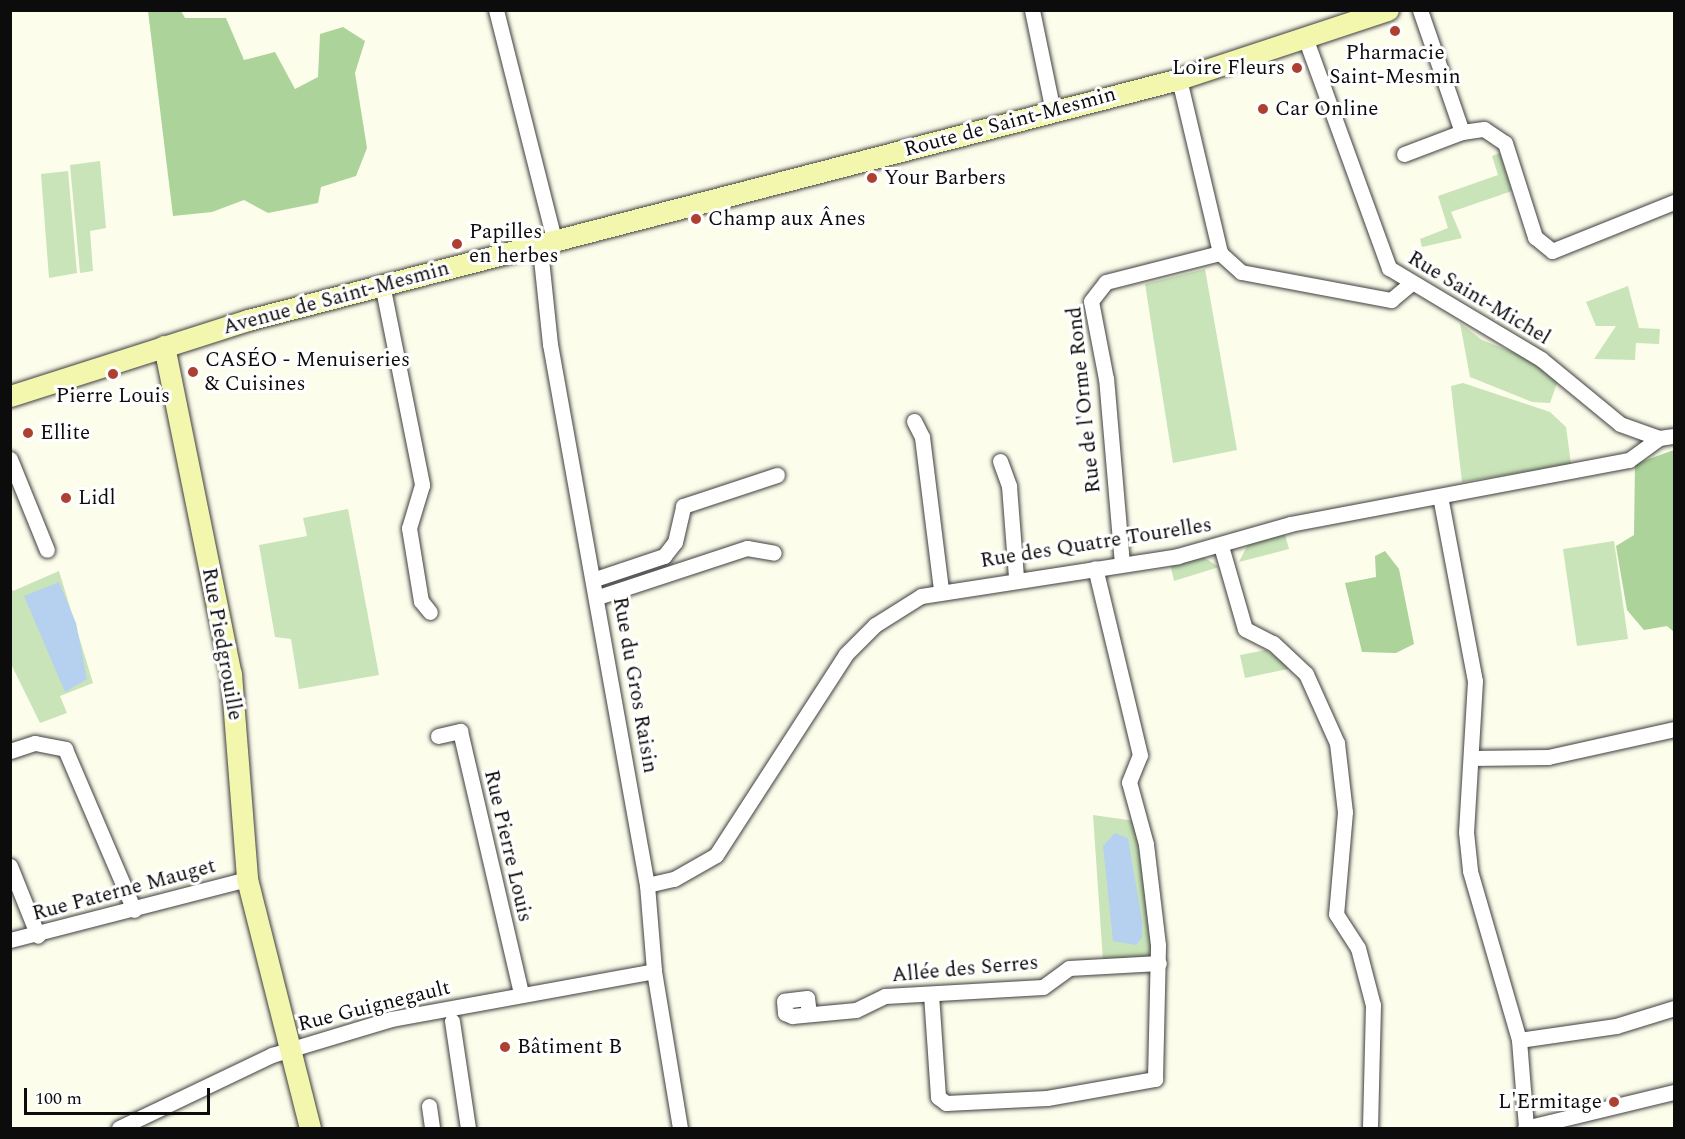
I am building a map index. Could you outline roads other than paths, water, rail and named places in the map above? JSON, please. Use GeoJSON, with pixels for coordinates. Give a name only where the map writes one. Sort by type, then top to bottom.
{"type":"FeatureCollection","features":[{"type":"Feature","properties":{"kind":"main road","name":"Route de Saint-Mesmin"},"geometry":{"type":"LineString","coordinates":[[629,220],[1179,80],[1305,40],[1388,10]]}},
{"type":"Feature","properties":{"kind":"main road","name":"Avenue de Saint-Mesmin"},"geometry":{"type":"LineString","coordinates":[[10,396],[165,346],[382,284],[547,245],[629,220]]}},
{"type":"Feature","properties":{"kind":"main road","name":"Rue Piedgrouille"},"geometry":{"type":"LineString","coordinates":[[165,346],[231,674],[247,879],[292,1049],[310,1128]]}},
{"type":"Feature","properties":{"kind":"street","name":"Rue du Gros Raisin"},"geometry":{"type":"LineString","coordinates":[[496,10],[547,245],[550,344],[595,579],[647,885],[654,971],[680,1128]]}},
{"type":"Feature","properties":{"kind":"street"},"geometry":{"type":"LineString","coordinates":[[1032,10],[1053,111]]}},
{"type":"Feature","properties":{"kind":"street"},"geometry":{"type":"LineString","coordinates":[[1420,10],[1462,132]]}},
{"type":"Feature","properties":{"kind":"street","name":"Rue Saint-Michel"},"geometry":{"type":"LineString","coordinates":[[1305,40],[1385,261],[1410,284],[1541,360],[1620,424],[1659,438]]}},
{"type":"Feature","properties":{"kind":"street"},"geometry":{"type":"LineString","coordinates":[[1179,80],[1220,253],[1248,276],[1318,289],[1396,300],[1410,284]]}},
{"type":"Feature","properties":{"kind":"street"},"geometry":{"type":"LineString","coordinates":[[1404,154],[1462,132],[1484,129],[1505,143],[1535,237],[1552,252],[1674,202]]}},
{"type":"Feature","properties":{"kind":"street","name":"Rue de l'Orme Rond"},"geometry":{"type":"LineString","coordinates":[[1122,564],[1106,379],[1091,301],[1106,282],[1220,253]]}},
{"type":"Feature","properties":{"kind":"street"},"geometry":{"type":"LineString","coordinates":[[382,284],[422,485],[409,528],[421,601],[430,612]]}},
{"type":"Feature","properties":{"kind":"street"},"geometry":{"type":"LineString","coordinates":[[914,421],[922,437],[940,589]]}},
{"type":"Feature","properties":{"kind":"street","name":"Rue des Quatre Tourelles"},"geometry":{"type":"LineString","coordinates":[[647,885],[674,879],[716,855],[846,654],[900,606],[940,589],[1122,564],[1221,546],[1290,524],[1629,460],[1659,438],[1674,436]]}},
{"type":"Feature","properties":{"kind":"street"},"geometry":{"type":"LineString","coordinates":[[10,459],[16,491],[47,550]]}},
{"type":"Feature","properties":{"kind":"street"},"geometry":{"type":"LineString","coordinates":[[1000,461],[1009,486],[1016,578]]}},
{"type":"Feature","properties":{"kind":"street"},"geometry":{"type":"LineString","coordinates":[[595,579],[664,556],[675,542],[683,506],[777,475]]}},
{"type":"Feature","properties":{"kind":"street"},"geometry":{"type":"LineString","coordinates":[[1440,496],[1475,681],[1471,758],[1470,871],[1519,1040],[1526,1128],[1674,1092]]}},
{"type":"Feature","properties":{"kind":"street"},"geometry":{"type":"LineString","coordinates":[[1221,546],[1245,629],[1273,643],[1306,674],[1337,743],[1345,812],[1336,914],[1358,948],[1373,1005],[1370,1128]]}},
{"type":"Feature","properties":{"kind":"street"},"geometry":{"type":"LineString","coordinates":[[598,597],[747,548],[774,553]]}},
{"type":"Feature","properties":{"kind":"street"},"geometry":{"type":"LineString","coordinates":[[931,994],[940,1100],[1047,1098],[1155,1079],[1159,963],[1146,844],[1129,782],[1140,755],[1095,568]]}},
{"type":"Feature","properties":{"kind":"street"},"geometry":{"type":"LineString","coordinates":[[1471,758],[1548,757],[1674,729]]}},
{"type":"Feature","properties":{"kind":"street","name":"Rue Pierre Louis"},"geometry":{"type":"LineString","coordinates":[[438,736],[460,731],[521,993]]}},
{"type":"Feature","properties":{"kind":"street"},"geometry":{"type":"LineString","coordinates":[[10,751],[35,743],[65,749],[134,910]]}},
{"type":"Feature","properties":{"kind":"street"},"geometry":{"type":"LineString","coordinates":[[10,866],[38,936]]}},
{"type":"Feature","properties":{"kind":"street","name":"Rue Paterne Mauget"},"geometry":{"type":"LineString","coordinates":[[10,940],[38,936],[247,879]]}},
{"type":"Feature","properties":{"kind":"street","name":"Allée des Serres"},"geometry":{"type":"LineString","coordinates":[[809,1014],[856,1010],[885,996],[1043,987],[1069,968],[1159,963]]}},
{"type":"Feature","properties":{"kind":"street","name":"Rue Guignegault"},"geometry":{"type":"LineString","coordinates":[[119,1128],[292,1049],[391,1019],[521,993],[654,971]]}},
{"type":"Feature","properties":{"kind":"street"},"geometry":{"type":"LineString","coordinates":[[1519,1040],[1616,1026],[1674,1008]]}},
{"type":"Feature","properties":{"kind":"street"},"geometry":{"type":"LineString","coordinates":[[452,1021],[468,1128]]}},
{"type":"Feature","properties":{"kind":"street"},"geometry":{"type":"LineString","coordinates":[[429,1106],[432,1128]]}},
{"type":"Feature","properties":{"kind":"water"},"geometry":{"type":"Polygon","coordinates":[[[59,582],[76,623],[87,679],[65,692],[24,596],[59,582]]]}},
{"type":"Feature","properties":{"kind":"water"},"geometry":{"type":"Polygon","coordinates":[[[1115,833],[1128,838],[1142,921],[1142,938],[1136,945],[1113,941],[1103,846],[1115,833]]]}},
{"type":"Feature","properties":{"kind":"place","name":"Pharmacie Saint-Mesmin"},"geometry":{"type":"Point","coordinates":[1395,31]}},
{"type":"Feature","properties":{"kind":"place","name":"Loire Fleurs"},"geometry":{"type":"Point","coordinates":[1297,68]}},
{"type":"Feature","properties":{"kind":"place","name":"Car Online"},"geometry":{"type":"Point","coordinates":[1263,109]}},
{"type":"Feature","properties":{"kind":"place","name":"Your Barbers"},"geometry":{"type":"Point","coordinates":[872,178]}},
{"type":"Feature","properties":{"kind":"place","name":"Champ aux Ânes"},"geometry":{"type":"Point","coordinates":[696,219]}},
{"type":"Feature","properties":{"kind":"place","name":"Papilles en herbes"},"geometry":{"type":"Point","coordinates":[457,244]}},
{"type":"Feature","properties":{"kind":"place","name":"CASÉO - Menuiseries & Cuisines"},"geometry":{"type":"Point","coordinates":[193,372]}},
{"type":"Feature","properties":{"kind":"place","name":"Pierre Louis"},"geometry":{"type":"Point","coordinates":[113,374]}},
{"type":"Feature","properties":{"kind":"place","name":"Ellite"},"geometry":{"type":"Point","coordinates":[28,433]}},
{"type":"Feature","properties":{"kind":"place","name":"Lidl"},"geometry":{"type":"Point","coordinates":[66,498]}},
{"type":"Feature","properties":{"kind":"place","name":"Bâtiment B"},"geometry":{"type":"Point","coordinates":[505,1047]}},
{"type":"Feature","properties":{"kind":"place","name":"L'Ermitage"},"geometry":{"type":"Point","coordinates":[1614,1102]}}]}
